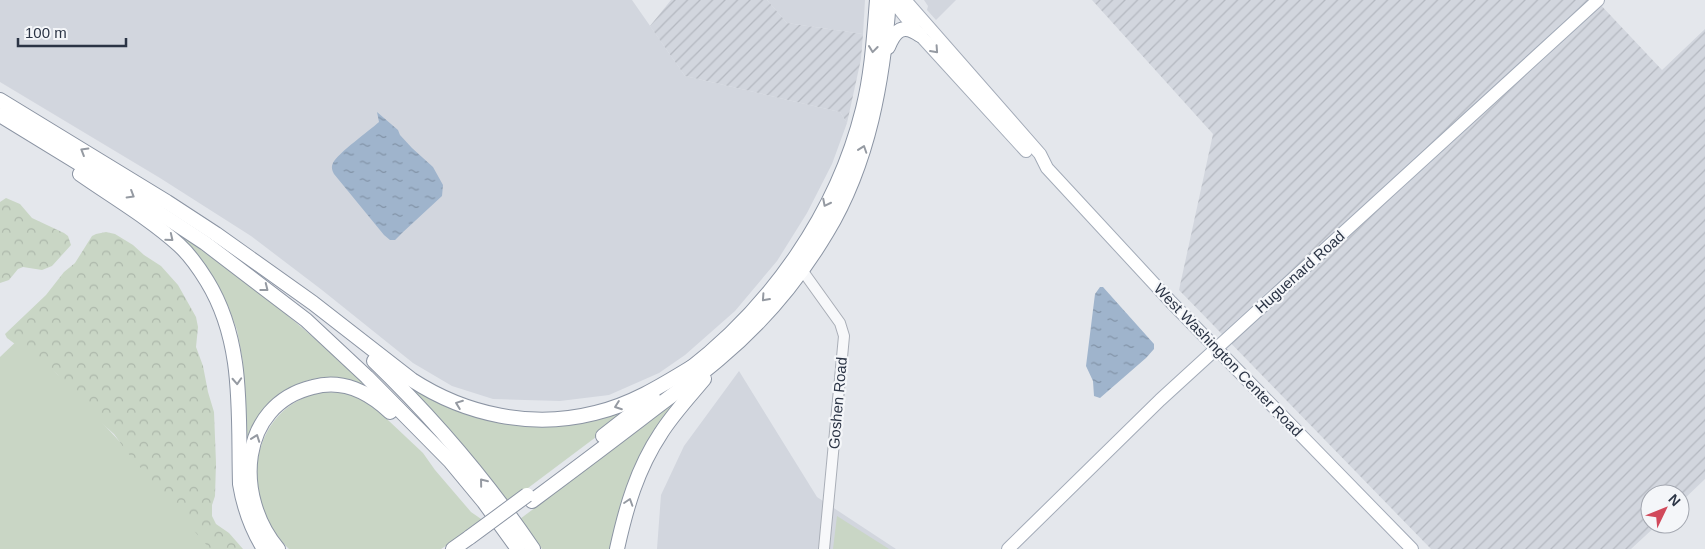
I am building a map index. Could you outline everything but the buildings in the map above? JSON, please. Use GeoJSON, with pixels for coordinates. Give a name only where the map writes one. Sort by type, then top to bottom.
{"type":"FeatureCollection","features":[{"type":"Feature","properties":{"kind":"highway"},"geometry":{"type":"LineString","coordinates":[[530,498],[724,341],[775,286],[795,259],[838,181],[863,110],[870,71],[877,0]]}},
{"type":"Feature","properties":{"kind":"highway"},"geometry":{"type":"LineString","coordinates":[[453,549],[471,543],[719,359],[754,326],[802,270],[828,232],[853,178],[873,115],[884,57],[890,0]]}},
{"type":"Feature","properties":{"kind":"highway"},"geometry":{"type":"LineString","coordinates":[[884,57],[892,37],[901,29],[920,35]]}},
{"type":"Feature","properties":{"kind":"highway"},"geometry":{"type":"LineString","coordinates":[[0,100],[167,202],[254,261],[426,390],[464,407],[520,419],[552,420],[597,413],[651,392],[692,367]]}},
{"type":"Feature","properties":{"kind":"highway"},"geometry":{"type":"LineString","coordinates":[[0,115],[155,210],[205,243],[306,320],[338,349],[450,461],[484,502],[518,549]]}},
{"type":"Feature","properties":{"kind":"highway"},"geometry":{"type":"LineString","coordinates":[[0,122],[169,236],[191,258],[215,294],[230,331],[235,356],[242,500],[250,523],[264,549]]}},
{"type":"Feature","properties":{"kind":"highway"},"geometry":{"type":"LineString","coordinates":[[285,284],[349,338],[430,419],[492,492],[533,549]]}},
{"type":"Feature","properties":{"kind":"highway"},"geometry":{"type":"LineString","coordinates":[[617,549],[634,486],[652,448],[679,408],[719,359]]}},
{"type":"Feature","properties":{"kind":"highway"},"geometry":{"type":"LineString","coordinates":[[278,549],[266,533],[255,510],[249,476],[250,456],[256,435],[266,418],[277,404],[293,394],[311,387],[331,384],[344,385],[365,393],[385,407],[428,449],[450,461]]}},
{"type":"Feature","properties":{"kind":"main road","name":"West Washington Center Road"},"geometry":{"type":"LineString","coordinates":[[890,0],[1034,160],[1047,168],[1171,302],[1412,549]]}},
{"type":"Feature","properties":{"kind":"main road","name":"West Washington Center Road"},"geometry":{"type":"LineString","coordinates":[[905,0],[1040,154],[1047,168]]}},
{"type":"Feature","properties":{"kind":"main road","name":"Huguenard Road"},"geometry":{"type":"LineString","coordinates":[[1008,549],[1160,400],[1598,0]]}},
{"type":"Feature","properties":{"kind":"street","name":"Goshen Road"},"geometry":{"type":"LineString","coordinates":[[802,270],[840,323],[844,336],[824,549]]}},
{"type":"Feature","properties":{"kind":"shaded area"},"geometry":{"type":"Polygon","coordinates":[[[0,0],[632,0],[685,76],[840,112],[847,123],[832,164],[807,213],[777,261],[735,311],[685,355],[659,373],[609,395],[560,401],[493,399],[452,386],[413,363],[251,236],[160,178],[0,82],[0,0]]]}},
{"type":"Feature","properties":{"kind":"shaded area"},"geometry":{"type":"Polygon","coordinates":[[[671,0],[767,0],[787,23],[863,34],[861,59],[847,123],[840,112],[685,76],[650,26],[671,0]]]}},
{"type":"Feature","properties":{"kind":"shaded area"},"geometry":{"type":"Polygon","coordinates":[[[767,0],[865,0],[863,34],[787,23],[767,0]]]}},
{"type":"Feature","properties":{"kind":"shaded area"},"geometry":{"type":"Polygon","coordinates":[[[924,0],[956,0],[936,20],[927,10],[928,6],[924,0]]]}},
{"type":"Feature","properties":{"kind":"shaded area"},"geometry":{"type":"Polygon","coordinates":[[[1092,0],[1596,0],[1662,70],[1705,29],[1705,479],[1690,493],[1690,484],[1640,484],[1640,534],[1647,534],[1631,549],[1431,549],[1179,290],[1213,134],[1092,0]]]}},
{"type":"Feature","properties":{"kind":"shaded area"},"geometry":{"type":"Polygon","coordinates":[[[739,371],[817,497],[896,549],[657,549],[661,495],[684,446],[739,371]]]}},
{"type":"Feature","properties":{"kind":"green space"},"geometry":{"type":"Polygon","coordinates":[[[6,198],[20,204],[32,218],[64,233],[68,236],[71,245],[52,266],[42,270],[23,267],[18,269],[9,280],[0,283],[0,202],[6,198]]]}},
{"type":"Feature","properties":{"kind":"green space"},"geometry":{"type":"Polygon","coordinates":[[[163,223],[270,301],[369,388],[351,380],[331,378],[318,378],[293,386],[271,401],[262,411],[252,429],[246,452],[243,362],[237,330],[228,306],[211,275],[163,223]]]}},
{"type":"Feature","properties":{"kind":"green space"},"geometry":{"type":"Polygon","coordinates":[[[106,232],[115,234],[133,245],[161,266],[178,285],[196,317],[198,327],[196,347],[203,366],[214,412],[216,463],[212,516],[216,524],[229,533],[243,549],[210,549],[169,505],[114,434],[68,390],[57,374],[36,356],[23,350],[7,338],[5,334],[46,295],[64,272],[75,263],[92,236],[106,232]]]}},
{"type":"Feature","properties":{"kind":"green space"},"geometry":{"type":"Polygon","coordinates":[[[22,336],[219,549],[0,549],[0,357],[22,336]]]}},
{"type":"Feature","properties":{"kind":"green space"},"geometry":{"type":"Polygon","coordinates":[[[402,378],[489,418],[626,410],[612,425],[508,503],[402,378]]]}},
{"type":"Feature","properties":{"kind":"green space"},"geometry":{"type":"Polygon","coordinates":[[[324,392],[349,393],[372,405],[423,453],[471,512],[484,521],[441,549],[289,549],[275,533],[265,514],[259,494],[257,475],[259,455],[264,437],[274,421],[287,408],[304,398],[324,392]]]}},
{"type":"Feature","properties":{"kind":"green space"},"geometry":{"type":"Polygon","coordinates":[[[673,404],[675,407],[614,549],[542,549],[520,519],[673,404]]]}},
{"type":"Feature","properties":{"kind":"green space"},"geometry":{"type":"Polygon","coordinates":[[[837,516],[889,549],[833,549],[837,516]]]}},
{"type":"Feature","properties":{"kind":"water"},"geometry":{"type":"Polygon","coordinates":[[[377,112],[398,130],[412,148],[433,167],[443,185],[442,196],[395,240],[390,240],[384,235],[334,174],[332,168],[333,163],[341,154],[379,122],[377,112]]]}},
{"type":"Feature","properties":{"kind":"water"},"geometry":{"type":"Polygon","coordinates":[[[1100,287],[1103,287],[1154,344],[1154,349],[1100,398],[1094,396],[1093,381],[1086,366],[1095,294],[1100,287]]]}}]}
